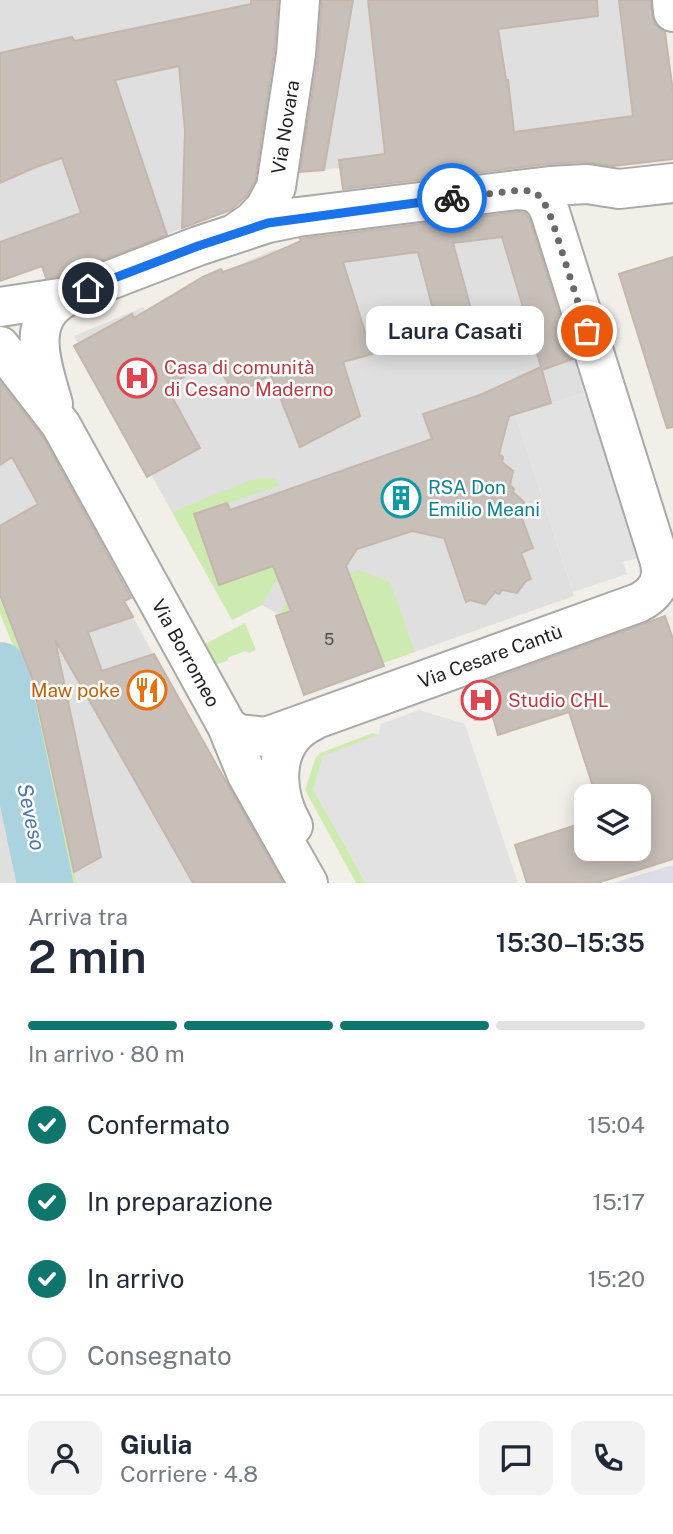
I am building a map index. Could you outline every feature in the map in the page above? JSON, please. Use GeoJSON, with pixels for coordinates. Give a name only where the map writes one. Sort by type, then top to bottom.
{"type":"FeatureCollection","features":[{"type":"Feature","properties":{"kind":"street","name":"Via Novara"},"geometry":{"type":"LineString","coordinates":[[231,235],[259,215],[270,201],[276,187],[296,54],[300,0]]}},
{"type":"Feature","properties":{"kind":"street"},"geometry":{"type":"LineString","coordinates":[[672,0],[673,12]]}},
{"type":"Feature","properties":{"kind":"street"},"geometry":{"type":"LineString","coordinates":[[561,252],[564,227],[589,199],[619,189],[673,183]]}},
{"type":"Feature","properties":{"kind":"street"},"geometry":{"type":"LineString","coordinates":[[0,307],[66,297],[231,235],[298,217],[579,184],[619,189]]}},
{"type":"Feature","properties":{"kind":"street"},"geometry":{"type":"LineString","coordinates":[[516,190],[535,192],[543,200],[550,212],[561,252]]}},
{"type":"Feature","properties":{"kind":"street","name":"Via Cesare Cantù"},"geometry":{"type":"LineString","coordinates":[[227,726],[237,734],[266,737],[638,603],[650,596],[658,586],[662,573],[660,559],[561,252]]}},
{"type":"Feature","properties":{"kind":"street","name":"Via Borromeo"},"geometry":{"type":"LineString","coordinates":[[61,425],[42,360],[39,336],[44,315],[54,304],[66,297]]}},
{"type":"Feature","properties":{"kind":"street","name":"Via Borromeo"},"geometry":{"type":"LineString","coordinates":[[0,346],[61,425],[227,726],[247,775],[308,883]]}},
{"type":"Feature","properties":{"kind":"street","name":"Via Cesare Cantù"},"geometry":{"type":"LineString","coordinates":[[316,719],[296,731],[282,757],[279,779],[283,804],[324,883]]}},
{"type":"Feature","properties":{"kind":"shaded area"},"geometry":{"type":"Polygon","coordinates":[[[0,0],[287,0],[258,199],[104,256],[105,259],[48,282],[42,267],[0,281],[0,0]]]}},
{"type":"Feature","properties":{"kind":"shaded area"},"geometry":{"type":"Polygon","coordinates":[[[310,0],[662,0],[665,28],[660,29],[660,56],[669,55],[673,92],[673,159],[344,199],[340,168],[284,174],[310,0]]]}},
{"type":"Feature","properties":{"kind":"shaded area"},"geometry":{"type":"Polygon","coordinates":[[[527,199],[577,358],[574,360],[584,393],[515,414],[574,596],[383,663],[383,666],[304,695],[276,616],[278,614],[262,605],[232,620],[74,336],[143,307],[146,311],[221,269],[223,272],[273,250],[282,249],[285,255],[303,247],[297,228],[527,199]]]}},
{"type":"Feature","properties":{"kind":"shaded area"},"geometry":{"type":"Polygon","coordinates":[[[0,372],[29,411],[131,598],[124,601],[227,787],[230,786],[284,882],[290,883],[77,883],[32,679],[0,600],[0,372]]]}},
{"type":"Feature","properties":{"kind":"shaded area"},"geometry":{"type":"Polygon","coordinates":[[[584,393],[595,423],[601,422],[644,556],[623,562],[627,574],[573,592],[515,414],[584,393]]]}},
{"type":"Feature","properties":{"kind":"shaded area"},"geometry":{"type":"Polygon","coordinates":[[[419,710],[465,724],[518,883],[366,883],[313,789],[323,756],[378,735],[381,724],[419,710]]]}},
{"type":"Feature","properties":{"kind":"shaded area"},"geometry":{"type":"Polygon","coordinates":[[[0,788],[20,883],[0,883],[0,788]]]}},
{"type":"Feature","properties":{"kind":"shaded area"},"geometry":{"type":"Polygon","coordinates":[[[673,865],[673,883],[613,883],[673,865]]]}},
{"type":"Feature","properties":{"kind":"green space"},"geometry":{"type":"Polygon","coordinates":[[[276,479],[279,486],[194,515],[219,585],[273,566],[278,578],[262,605],[232,620],[173,514],[174,511],[251,480],[276,479]]]}},
{"type":"Feature","properties":{"kind":"green space"},"geometry":{"type":"Polygon","coordinates":[[[358,570],[390,582],[415,652],[383,663],[355,589],[279,615],[291,594],[358,570]]]}},
{"type":"Feature","properties":{"kind":"green space"},"geometry":{"type":"Polygon","coordinates":[[[0,600],[17,636],[32,679],[77,883],[64,883],[25,686],[17,655],[0,614],[0,600]]]}},
{"type":"Feature","properties":{"kind":"green space"},"geometry":{"type":"Polygon","coordinates":[[[245,623],[256,650],[229,657],[227,661],[212,666],[201,646],[245,623]]]}},
{"type":"Feature","properties":{"kind":"green space"},"geometry":{"type":"Polygon","coordinates":[[[373,733],[378,735],[313,789],[366,883],[356,883],[305,790],[315,759],[320,753],[373,733]]]}},
{"type":"Feature","properties":{"kind":"building"},"geometry":{"type":"Polygon","coordinates":[[[251,0],[278,0],[274,52],[255,180],[247,195],[231,210],[182,228],[185,130],[179,66],[115,80],[167,235],[60,276],[46,278],[42,266],[0,281],[0,242],[81,213],[62,158],[0,183],[0,53],[72,37],[74,41],[251,4],[251,0]]]}},
{"type":"Feature","properties":{"kind":"building"},"geometry":{"type":"Polygon","coordinates":[[[322,0],[353,0],[324,170],[300,172],[318,57],[322,0]]]}},
{"type":"Feature","properties":{"kind":"building"},"geometry":{"type":"Polygon","coordinates":[[[368,0],[597,0],[598,16],[498,29],[514,132],[633,116],[619,0],[650,0],[655,24],[665,32],[673,92],[673,159],[613,166],[586,162],[547,164],[343,189],[339,160],[385,154],[368,0]]]}},
{"type":"Feature","properties":{"kind":"building"},"geometry":{"type":"Polygon","coordinates":[[[525,213],[530,220],[573,359],[542,370],[551,403],[509,416],[499,454],[503,457],[502,462],[513,471],[510,485],[514,489],[513,492],[524,502],[521,516],[533,548],[521,553],[531,579],[526,581],[517,593],[502,590],[499,594],[495,592],[485,604],[470,600],[466,602],[444,538],[412,531],[357,549],[346,566],[384,666],[304,695],[276,616],[291,611],[273,566],[219,585],[194,514],[227,503],[230,510],[432,439],[423,414],[480,395],[541,367],[502,237],[453,243],[477,331],[441,340],[418,252],[343,262],[372,354],[343,362],[360,416],[300,447],[271,375],[235,395],[215,361],[166,386],[200,448],[147,477],[74,346],[132,314],[134,318],[203,277],[221,269],[223,272],[260,259],[301,241],[300,239],[525,213]]]}},
{"type":"Feature","properties":{"kind":"building"},"geometry":{"type":"Polygon","coordinates":[[[673,257],[673,427],[667,428],[619,274],[673,257]]]}},
{"type":"Feature","properties":{"kind":"building"},"geometry":{"type":"Polygon","coordinates":[[[0,382],[43,437],[131,598],[124,601],[133,617],[88,632],[102,671],[154,654],[283,883],[193,883],[55,640],[101,857],[74,872],[32,678],[0,595],[0,526],[38,504],[12,457],[0,465],[0,382]]]}},
{"type":"Feature","properties":{"kind":"building"},"geometry":{"type":"Polygon","coordinates":[[[665,616],[673,639],[673,859],[597,883],[527,883],[515,845],[574,826],[574,861],[651,861],[651,784],[592,784],[569,712],[498,735],[492,714],[475,720],[465,689],[665,616]]]}},
{"type":"Feature","properties":{"kind":"waterway","name":"Seveso"},"geometry":{"type":"LineString","coordinates":[[0,670],[45,883]]}},
{"type":"Feature","properties":{"kind":"way so far"},"geometry":{"type":"LineString","coordinates":[[452,198],[516,190],[535,192],[547,205],[587,331]]}},
{"type":"Feature","properties":{"kind":"place","name":"Laura Casati"},"geometry":{"type":"Point","coordinates":[587,331]}},
{"type":"Feature","properties":{"kind":"place","name":"Casa di comunità di Cesano Maderno"},"geometry":{"type":"Point","coordinates":[137,378]}},
{"type":"Feature","properties":{"kind":"place","name":"RSA Don Emilio Meani"},"geometry":{"type":"Point","coordinates":[401,498]}},
{"type":"Feature","properties":{"kind":"place","name":"Maw poke"},"geometry":{"type":"Point","coordinates":[147,690]}},
{"type":"Feature","properties":{"kind":"place","name":"Studio CHL"},"geometry":{"type":"Point","coordinates":[481,700]}},
{"type":"Feature","properties":{"kind":"route"},"geometry":{"type":"LineString","coordinates":[[88,288],[198,246],[268,223],[452,198]]}}]}
